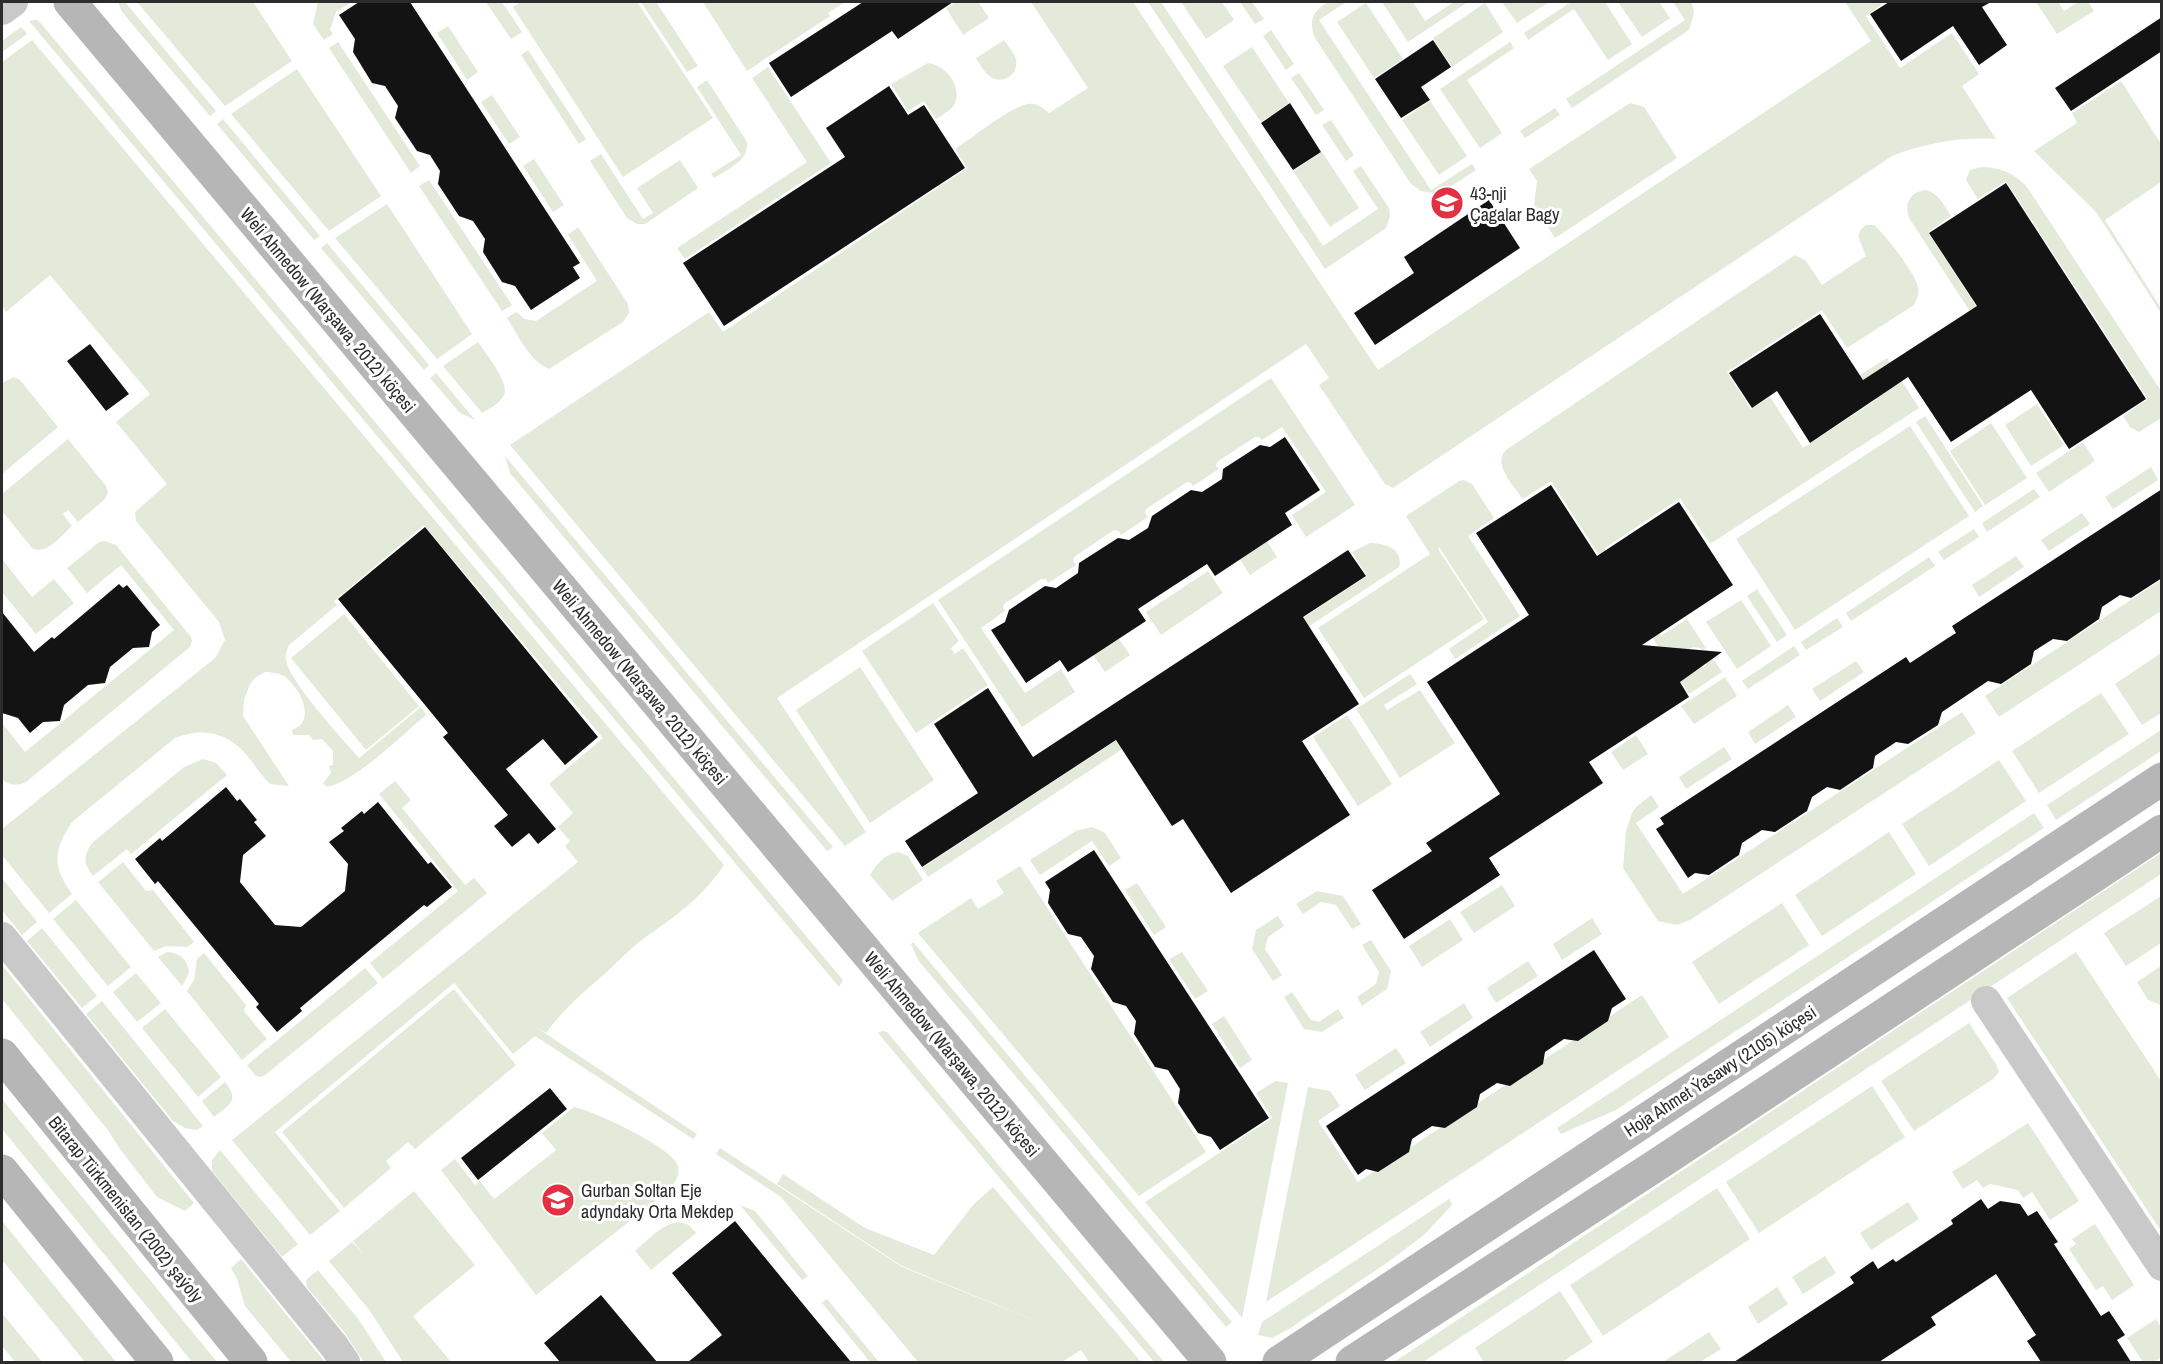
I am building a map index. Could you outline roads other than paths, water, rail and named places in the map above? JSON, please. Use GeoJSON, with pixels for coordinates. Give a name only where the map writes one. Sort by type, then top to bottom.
{"type":"FeatureCollection","features":[{"type":"Feature","properties":{"kind":"main road","name":"Weli Ahmedow (Warşawa, 2012) köçesi"},"geometry":{"type":"LineString","coordinates":[[70,2],[1210,1362]]}},
{"type":"Feature","properties":{"kind":"main road","name":"Hoja Ahmet Ýasawy (2105) köçesi"},"geometry":{"type":"LineString","coordinates":[[1279,1362],[2162,779]]}},
{"type":"Feature","properties":{"kind":"main road"},"geometry":{"type":"LineString","coordinates":[[1352,1362],[1665,1160],[2162,831]]}},
{"type":"Feature","properties":{"kind":"main road","name":"Bitarap Türkmenistan (2002) şaýoly"},"geometry":{"type":"LineString","coordinates":[[2,1056],[251,1362]]}},
{"type":"Feature","properties":{"kind":"main road"},"geometry":{"type":"LineString","coordinates":[[2,1171],[157,1362]]}},
{"type":"Feature","properties":{"kind":"street"},"geometry":{"type":"LineString","coordinates":[[2,10],[13,2]]}},
{"type":"Feature","properties":{"kind":"street"},"geometry":{"type":"LineString","coordinates":[[2,937],[345,1362]]}},
{"type":"Feature","properties":{"kind":"street"},"geometry":{"type":"LineString","coordinates":[[1986,1001],[2162,1266]]}},
{"type":"Feature","properties":{"kind":"place","name":"43-nji Çagalar Bagy"},"geometry":{"type":"Point","coordinates":[1447,203]}},
{"type":"Feature","properties":{"kind":"place","name":"Gurban Soltan Eje adyndaky Orta Mekdep"},"geometry":{"type":"Point","coordinates":[558,1200]}}]}
